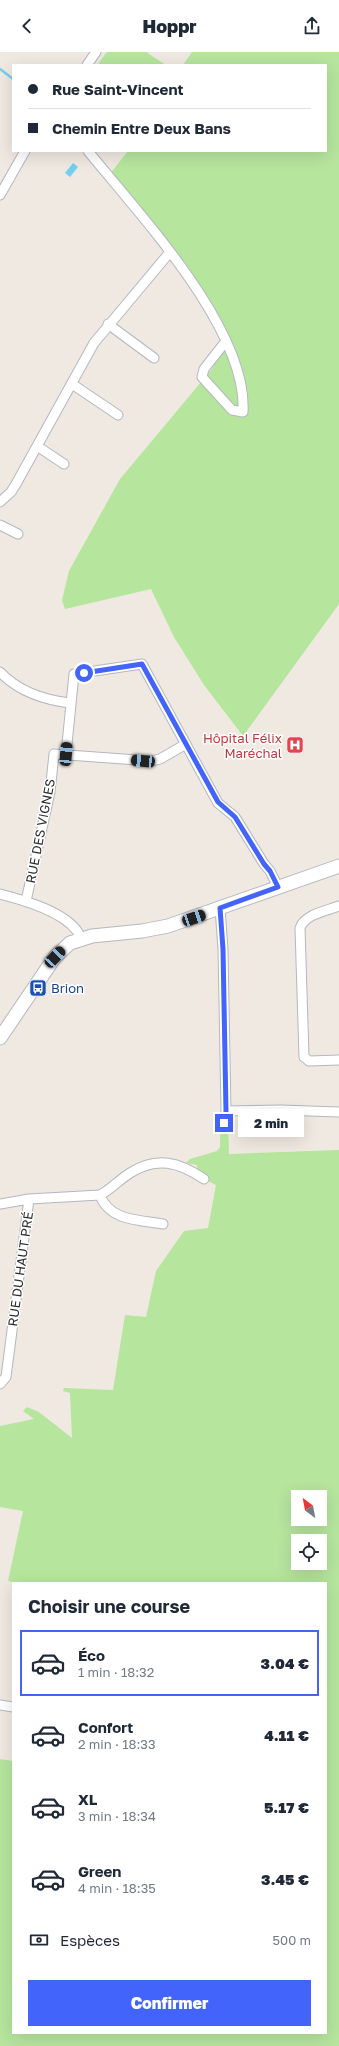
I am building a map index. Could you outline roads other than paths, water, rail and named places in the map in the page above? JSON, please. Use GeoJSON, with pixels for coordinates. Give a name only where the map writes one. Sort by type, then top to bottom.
{"type":"FeatureCollection","features":[{"type":"Feature","properties":{"kind":"street"},"geometry":{"type":"LineString","coordinates":[[88,64],[96,52]]}},
{"type":"Feature","properties":{"kind":"street"},"geometry":{"type":"LineString","coordinates":[[0,195],[24,152]]}},
{"type":"Feature","properties":{"kind":"street"},"geometry":{"type":"LineString","coordinates":[[89,152],[170,252],[196,287],[226,341],[238,372],[244,401],[243,412],[232,410],[202,377],[204,369],[226,341]]}},
{"type":"Feature","properties":{"kind":"street"},"geometry":{"type":"LineString","coordinates":[[0,502],[11,492],[94,343],[108,324],[170,252]]}},
{"type":"Feature","properties":{"kind":"street"},"geometry":{"type":"LineString","coordinates":[[108,324],[154,358]]}},
{"type":"Feature","properties":{"kind":"street"},"geometry":{"type":"LineString","coordinates":[[72,384],[118,415]]}},
{"type":"Feature","properties":{"kind":"street"},"geometry":{"type":"LineString","coordinates":[[37,446],[64,464]]}},
{"type":"Feature","properties":{"kind":"street"},"geometry":{"type":"LineString","coordinates":[[0,526],[18,534]]}},
{"type":"Feature","properties":{"kind":"street"},"geometry":{"type":"LineString","coordinates":[[186,744],[160,759],[151,762],[66,754],[74,674],[142,664],[218,802],[235,817],[264,864],[270,871],[278,887]]}},
{"type":"Feature","properties":{"kind":"street"},"geometry":{"type":"LineString","coordinates":[[0,672],[14,684],[26,690],[53,701],[70,703]]}},
{"type":"Feature","properties":{"kind":"street","name":"RUE DES VIGNES"},"geometry":{"type":"LineString","coordinates":[[26,901],[50,792],[54,754],[66,754]]}},
{"type":"Feature","properties":{"kind":"street"},"geometry":{"type":"LineString","coordinates":[[0,1038],[55,957],[70,943],[81,938],[168,926],[339,866]]}},
{"type":"Feature","properties":{"kind":"street"},"geometry":{"type":"LineString","coordinates":[[0,894],[26,901],[70,922],[75,927],[81,938]]}},
{"type":"Feature","properties":{"kind":"street"},"geometry":{"type":"LineString","coordinates":[[339,906],[309,917],[302,921],[300,928],[304,1057],[309,1061],[339,1060]]}},
{"type":"Feature","properties":{"kind":"street"},"geometry":{"type":"LineString","coordinates":[[220,908],[223,949],[226,1111],[224,1123]]}},
{"type":"Feature","properties":{"kind":"street"},"geometry":{"type":"LineString","coordinates":[[226,1111],[280,1110],[339,1112]]}},
{"type":"Feature","properties":{"kind":"street"},"geometry":{"type":"LineString","coordinates":[[0,1204],[29,1199],[100,1195],[117,1184],[128,1174],[139,1168],[160,1164],[179,1164],[188,1167],[204,1179]]}},
{"type":"Feature","properties":{"kind":"street"},"geometry":{"type":"LineString","coordinates":[[100,1195],[107,1208],[118,1216],[163,1224]]}},
{"type":"Feature","properties":{"kind":"street","name":"RUE DU HAUT PRÉ"},"geometry":{"type":"LineString","coordinates":[[0,1384],[6,1377],[29,1199]]}},
{"type":"Feature","properties":{"kind":"street"},"geometry":{"type":"LineString","coordinates":[[0,1705],[12,1707]]}},
{"type":"Feature","properties":{"kind":"water"},"geometry":{"type":"Polygon","coordinates":[[[73,163],[78,167],[70,177],[65,173],[73,163]]]}},
{"type":"Feature","properties":{"kind":"waterway"},"geometry":{"type":"LineString","coordinates":[[0,69],[12,78]]}},
{"type":"Feature","properties":{"kind":"place","name":"Hôpital Félix Maréchal"},"geometry":{"type":"Point","coordinates":[295,745]}},
{"type":"Feature","properties":{"kind":"place","name":"Brion"},"geometry":{"type":"Point","coordinates":[38,988]}}]}
